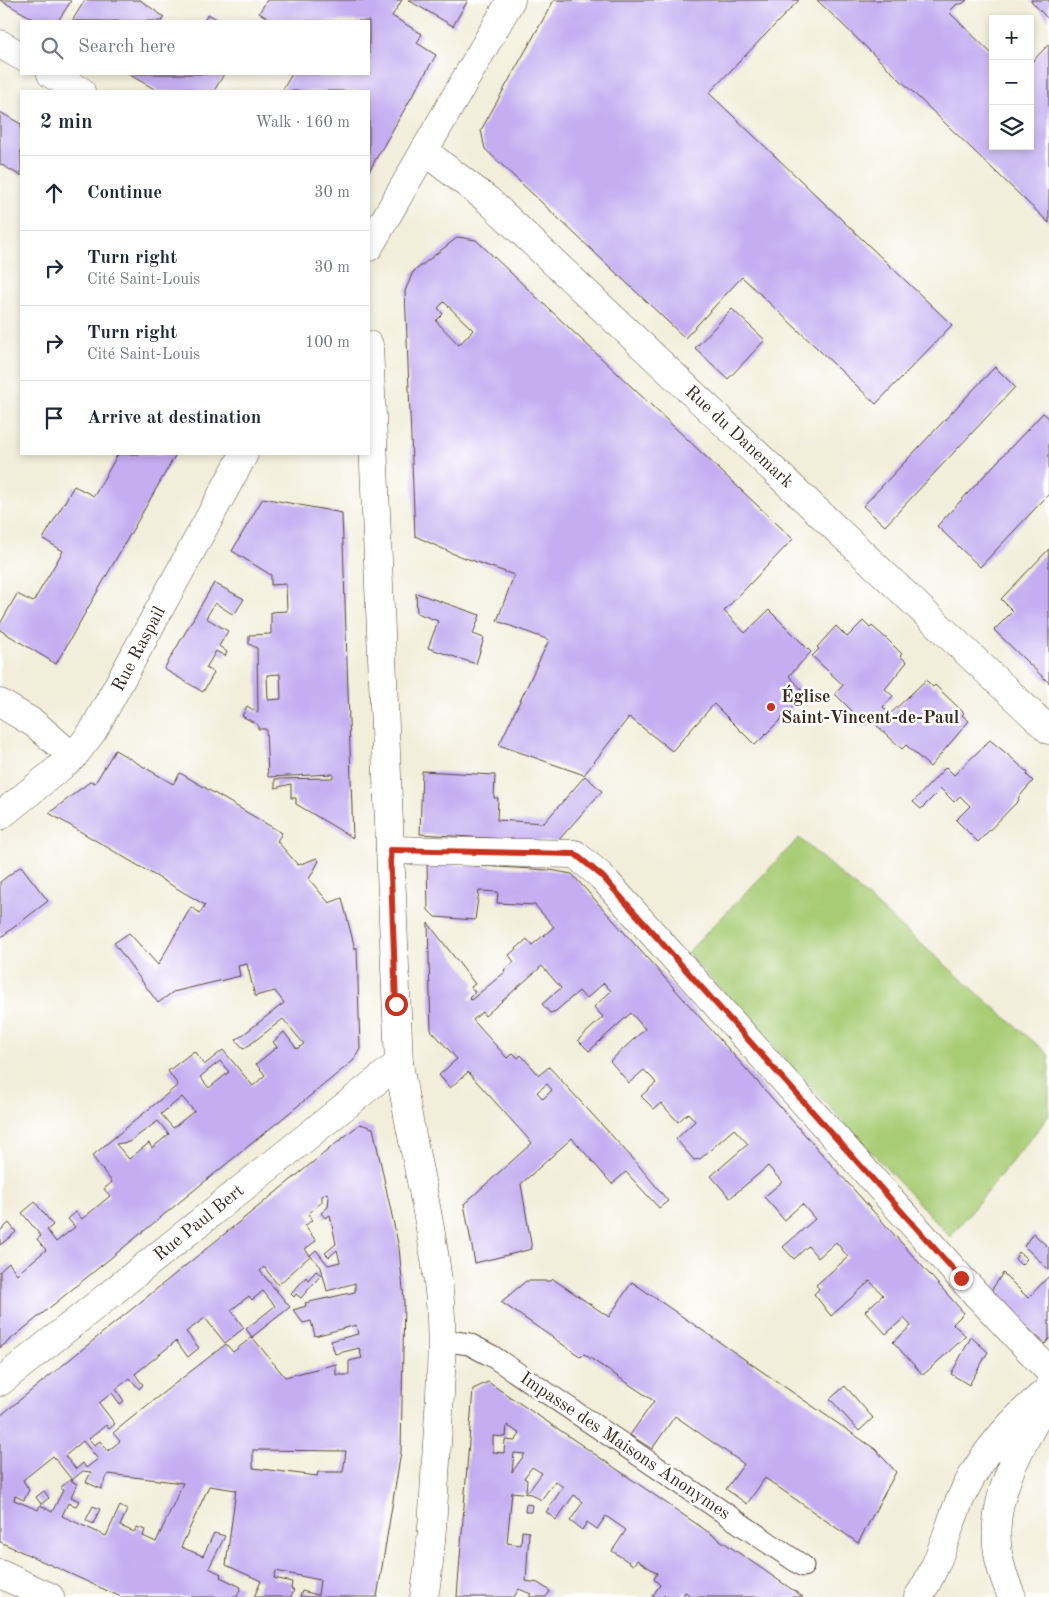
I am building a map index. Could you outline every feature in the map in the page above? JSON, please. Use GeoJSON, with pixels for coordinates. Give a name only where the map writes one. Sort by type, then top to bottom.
{"type":"FeatureCollection","features":[{"type":"Feature","properties":{"kind":"street"},"geometry":{"type":"LineString","coordinates":[[370,245],[511,0]]}},
{"type":"Feature","properties":{"kind":"street"},"geometry":{"type":"LineString","coordinates":[[0,44],[20,55]]}},
{"type":"Feature","properties":{"kind":"street"},"geometry":{"type":"LineString","coordinates":[[53,75],[79,90]]}},
{"type":"Feature","properties":{"kind":"street","name":"Rue du Danemark"},"geometry":{"type":"LineString","coordinates":[[424,151],[488,200],[1049,730]]}},
{"type":"Feature","properties":{"kind":"street"},"geometry":{"type":"LineString","coordinates":[[370,369],[398,1063],[408,1124],[434,1252],[441,1340],[442,1379],[432,1521],[424,1597]]}},
{"type":"Feature","properties":{"kind":"street","name":"Rue Raspail"},"geometry":{"type":"LineString","coordinates":[[0,816],[73,757],[101,717],[243,455]]}},
{"type":"Feature","properties":{"kind":"street"},"geometry":{"type":"LineString","coordinates":[[0,703],[35,724],[73,757]]}},
{"type":"Feature","properties":{"kind":"street"},"geometry":{"type":"LineString","coordinates":[[390,850],[575,854],[602,876],[961,1278],[1049,1371]]}},
{"type":"Feature","properties":{"kind":"street","name":"Rue Paul Bert"},"geometry":{"type":"LineString","coordinates":[[0,1382],[398,1063]]}},
{"type":"Feature","properties":{"kind":"street"},"geometry":{"type":"LineString","coordinates":[[918,1597],[942,1551],[960,1500],[985,1455],[1004,1430],[1049,1389]]}},
{"type":"Feature","properties":{"kind":"street"},"geometry":{"type":"LineString","coordinates":[[1012,1597],[998,1553],[999,1512],[1004,1489],[1012,1468],[1049,1397]]}},
{"type":"Feature","properties":{"kind":"street"},"geometry":{"type":"LineString","coordinates":[[0,1574],[50,1597]]}},
{"type":"Feature","properties":{"kind":"lane","name":"Impasse des Maisons Anonymes"},"geometry":{"type":"LineString","coordinates":[[441,1340],[469,1344],[492,1356],[803,1566]]}},
{"type":"Feature","properties":{"kind":"green space"},"geometry":{"type":"Polygon","coordinates":[[[799,838],[1049,1055],[1049,1116],[950,1237],[687,953],[799,838]]]}},
{"type":"Feature","properties":{"kind":"building"},"geometry":{"type":"Polygon","coordinates":[[[0,0],[71,1],[59,20],[35,20],[0,0]]]}},
{"type":"Feature","properties":{"kind":"building"},"geometry":{"type":"Polygon","coordinates":[[[85,0],[140,0],[164,17],[162,20],[73,20],[85,0]]]}},
{"type":"Feature","properties":{"kind":"building"},"geometry":{"type":"Polygon","coordinates":[[[267,0],[402,0],[392,16],[422,34],[417,43],[436,55],[370,169],[370,90],[283,90],[291,75],[370,75],[370,20],[271,20],[259,13],[267,0]]]}},
{"type":"Feature","properties":{"kind":"building"},"geometry":{"type":"Polygon","coordinates":[[[408,0],[468,0],[453,26],[408,0]]]}},
{"type":"Feature","properties":{"kind":"building"},"geometry":{"type":"Polygon","coordinates":[[[554,0],[799,0],[709,93],[952,325],[876,404],[742,277],[685,338],[485,149],[481,130],[554,0]]]}},
{"type":"Feature","properties":{"kind":"building"},"geometry":{"type":"Polygon","coordinates":[[[817,0],[967,0],[962,4],[957,4],[949,12],[989,51],[989,150],[1034,150],[1034,60],[1049,44],[1049,223],[817,0]]]}},
{"type":"Feature","properties":{"kind":"building"},"geometry":{"type":"Polygon","coordinates":[[[1031,0],[1049,0],[1049,20],[1032,2],[1031,0]]]}},
{"type":"Feature","properties":{"kind":"building"},"geometry":{"type":"Polygon","coordinates":[[[208,14],[218,20],[205,20],[208,14]]]}},
{"type":"Feature","properties":{"kind":"building"},"geometry":{"type":"Polygon","coordinates":[[[130,75],[223,75],[215,90],[156,90],[130,75]]]}},
{"type":"Feature","properties":{"kind":"building"},"geometry":{"type":"Polygon","coordinates":[[[0,112],[20,123],[20,175],[0,164],[0,112]]]}},
{"type":"Feature","properties":{"kind":"building"},"geometry":{"type":"Polygon","coordinates":[[[458,237],[476,240],[793,539],[724,611],[745,633],[769,610],[811,652],[789,676],[806,694],[755,745],[714,704],[672,751],[629,717],[584,775],[499,745],[549,640],[497,621],[514,575],[454,554],[415,536],[405,291],[413,272],[458,237]],[[444,302],[438,308],[443,314],[436,321],[459,345],[473,330],[444,302]]]}},
{"type":"Feature","properties":{"kind":"building"},"geometry":{"type":"Polygon","coordinates":[[[732,309],[765,340],[728,379],[695,348],[732,309]]]}},
{"type":"Feature","properties":{"kind":"building"},"geometry":{"type":"Polygon","coordinates":[[[995,367],[1015,387],[885,526],[863,506],[995,367]]]}},
{"type":"Feature","properties":{"kind":"building"},"geometry":{"type":"Polygon","coordinates":[[[1043,413],[1049,418],[1049,494],[980,567],[937,526],[1043,413]]]}},
{"type":"Feature","properties":{"kind":"building"},"geometry":{"type":"Polygon","coordinates":[[[117,455],[175,455],[56,664],[0,630],[0,624],[17,594],[33,602],[63,551],[43,539],[74,486],[94,496],[117,455]]]}},
{"type":"Feature","properties":{"kind":"building"},"geometry":{"type":"Polygon","coordinates":[[[263,498],[342,513],[353,838],[296,804],[296,798],[291,798],[291,784],[275,788],[275,779],[333,778],[333,774],[268,777],[266,729],[258,729],[258,725],[242,716],[247,706],[258,713],[257,648],[249,644],[249,635],[271,634],[271,612],[287,611],[286,584],[271,585],[271,575],[232,551],[263,498]],[[280,674],[267,675],[268,700],[281,699],[280,674]]]}},
{"type":"Feature","properties":{"kind":"building"},"geometry":{"type":"Polygon","coordinates":[[[1049,549],[1049,683],[994,630],[1013,611],[1001,599],[1049,549]]]}},
{"type":"Feature","properties":{"kind":"building"},"geometry":{"type":"Polygon","coordinates":[[[214,583],[244,599],[234,615],[215,603],[206,618],[228,631],[219,646],[227,652],[225,656],[216,651],[206,668],[214,673],[203,692],[164,669],[214,583]]]}},
{"type":"Feature","properties":{"kind":"building"},"geometry":{"type":"Polygon","coordinates":[[[416,593],[480,615],[473,634],[484,638],[476,664],[428,648],[438,621],[417,613],[416,593]]]}},
{"type":"Feature","properties":{"kind":"building"},"geometry":{"type":"Polygon","coordinates":[[[863,621],[887,639],[907,662],[885,689],[893,696],[883,707],[890,714],[926,680],[933,687],[935,685],[964,713],[962,715],[969,721],[930,767],[906,745],[902,749],[871,720],[866,725],[835,694],[843,685],[812,656],[819,649],[817,647],[836,626],[847,637],[863,621]]]}},
{"type":"Feature","properties":{"kind":"building"},"geometry":{"type":"Polygon","coordinates":[[[990,740],[1028,773],[1027,775],[1033,781],[1018,798],[1019,800],[978,842],[956,820],[970,806],[960,796],[954,802],[941,789],[921,809],[913,802],[946,767],[954,775],[990,740]]]}},
{"type":"Feature","properties":{"kind":"building"},"geometry":{"type":"Polygon","coordinates":[[[115,750],[173,784],[180,773],[282,833],[277,841],[298,865],[317,858],[319,861],[309,879],[329,903],[342,898],[355,949],[357,947],[360,1049],[353,1061],[0,1348],[0,1271],[9,1263],[17,1274],[46,1250],[37,1239],[41,1236],[22,1213],[35,1202],[53,1225],[47,1230],[56,1242],[75,1227],[68,1219],[76,1212],[82,1219],[110,1196],[104,1189],[112,1182],[92,1156],[178,1085],[168,1071],[194,1051],[204,1065],[223,1050],[253,1086],[265,1075],[256,1064],[277,1047],[273,1042],[284,1032],[297,1049],[304,1044],[283,1019],[244,1049],[236,1040],[284,1003],[275,991],[255,996],[247,964],[238,966],[240,976],[173,992],[158,1003],[114,943],[129,933],[158,965],[191,907],[200,913],[205,905],[49,813],[91,781],[95,783],[115,750]],[[220,1061],[200,1077],[209,1088],[229,1072],[220,1061]],[[182,1097],[161,1114],[173,1128],[194,1111],[182,1097]],[[158,1121],[129,1142],[116,1144],[129,1159],[149,1143],[152,1148],[169,1134],[158,1121]]]}},
{"type":"Feature","properties":{"kind":"building"},"geometry":{"type":"Polygon","coordinates":[[[422,771],[495,775],[494,798],[498,798],[497,820],[544,823],[585,776],[602,791],[557,842],[420,834],[422,771]]]}},
{"type":"Feature","properties":{"kind":"building"},"geometry":{"type":"Polygon","coordinates":[[[427,863],[550,870],[572,874],[964,1313],[953,1324],[966,1336],[923,1375],[893,1342],[911,1326],[904,1318],[886,1334],[865,1311],[883,1295],[870,1281],[831,1316],[814,1294],[819,1289],[816,1285],[848,1257],[836,1242],[818,1258],[808,1246],[794,1259],[783,1247],[815,1219],[802,1204],[784,1220],[764,1197],[782,1182],[768,1166],[730,1198],[711,1176],[748,1144],[734,1129],[700,1159],[694,1160],[676,1139],[695,1121],[688,1113],[678,1122],[661,1103],[654,1109],[641,1096],[656,1083],[652,1078],[644,1070],[629,1083],[610,1061],[645,1029],[631,1013],[589,1051],[578,1040],[603,1017],[594,1007],[611,991],[604,983],[586,999],[579,991],[556,1011],[550,1013],[542,1004],[561,988],[542,966],[485,1016],[482,1012],[473,1020],[507,1058],[513,1053],[518,1058],[521,1055],[539,1075],[549,1067],[635,1161],[668,1201],[659,1208],[626,1172],[612,1184],[572,1138],[521,1184],[532,1249],[475,1263],[464,1204],[532,1143],[468,1072],[450,1088],[439,1075],[457,1059],[431,1030],[428,923],[475,984],[471,987],[475,992],[469,998],[471,1000],[505,972],[504,970],[514,962],[509,955],[527,939],[532,945],[554,927],[535,905],[497,903],[498,892],[479,891],[475,920],[435,917],[428,910],[427,863]],[[547,1084],[537,1092],[543,1099],[552,1090],[547,1084]]]}},
{"type":"Feature","properties":{"kind":"building"},"geometry":{"type":"Polygon","coordinates":[[[21,866],[48,901],[0,938],[0,882],[21,866]]]}},
{"type":"Feature","properties":{"kind":"building"},"geometry":{"type":"Polygon","coordinates":[[[360,1124],[373,1128],[399,1248],[404,1300],[401,1452],[377,1597],[300,1597],[302,1591],[318,1595],[320,1580],[276,1571],[274,1578],[292,1582],[291,1589],[294,1590],[291,1597],[254,1597],[261,1581],[226,1565],[236,1490],[209,1486],[181,1547],[203,1556],[214,1533],[225,1536],[209,1568],[221,1574],[220,1577],[241,1587],[237,1597],[121,1597],[0,1542],[0,1416],[360,1124]],[[327,1193],[322,1196],[322,1202],[308,1214],[312,1220],[305,1226],[316,1241],[305,1249],[310,1256],[278,1285],[264,1267],[260,1271],[290,1307],[252,1337],[285,1377],[336,1364],[336,1375],[349,1375],[349,1361],[362,1358],[359,1348],[335,1354],[331,1341],[358,1334],[356,1325],[315,1336],[311,1321],[303,1323],[293,1310],[306,1306],[305,1303],[355,1292],[355,1283],[327,1291],[321,1267],[310,1255],[316,1250],[328,1265],[340,1262],[337,1250],[329,1257],[325,1253],[336,1244],[330,1215],[325,1218],[321,1213],[328,1207],[329,1196],[327,1193]],[[263,1291],[252,1300],[249,1296],[231,1310],[244,1328],[225,1343],[205,1318],[186,1332],[199,1348],[188,1357],[176,1341],[135,1374],[143,1385],[139,1389],[130,1378],[116,1389],[124,1401],[120,1404],[112,1393],[99,1403],[115,1424],[109,1429],[106,1425],[89,1439],[94,1445],[100,1441],[108,1451],[120,1441],[113,1433],[150,1403],[226,1344],[233,1352],[252,1337],[246,1329],[275,1306],[263,1291]],[[83,1441],[65,1456],[76,1469],[83,1463],[86,1468],[98,1459],[83,1441]],[[253,1450],[253,1468],[317,1476],[318,1472],[343,1472],[346,1451],[253,1450]],[[53,1456],[23,1480],[29,1490],[24,1500],[15,1496],[14,1500],[38,1510],[40,1505],[52,1512],[63,1490],[60,1488],[70,1480],[77,1484],[71,1497],[79,1501],[76,1506],[68,1503],[62,1516],[106,1536],[120,1506],[127,1510],[120,1526],[134,1532],[137,1527],[145,1530],[143,1536],[156,1542],[183,1483],[108,1474],[101,1489],[86,1482],[91,1472],[83,1471],[72,1480],[53,1456]]]}},
{"type":"Feature","properties":{"kind":"building"},"geometry":{"type":"Polygon","coordinates":[[[9,1223],[16,1232],[0,1245],[0,1231],[9,1223]]]}},
{"type":"Feature","properties":{"kind":"building"},"geometry":{"type":"Polygon","coordinates":[[[1033,1233],[1049,1248],[1049,1270],[1024,1246],[1033,1233]]]}},
{"type":"Feature","properties":{"kind":"building"},"geometry":{"type":"Polygon","coordinates":[[[1019,1252],[1027,1259],[1021,1265],[1015,1259],[1019,1252]]]}},
{"type":"Feature","properties":{"kind":"building"},"geometry":{"type":"Polygon","coordinates":[[[316,1271],[321,1275],[301,1298],[296,1294],[294,1297],[291,1294],[306,1277],[308,1280],[316,1271]]]}},
{"type":"Feature","properties":{"kind":"building"},"geometry":{"type":"Polygon","coordinates":[[[1003,1273],[1028,1298],[1049,1276],[1049,1339],[1045,1344],[990,1292],[1003,1273]]]}},
{"type":"Feature","properties":{"kind":"building"},"geometry":{"type":"Polygon","coordinates":[[[553,1279],[609,1317],[632,1282],[875,1449],[896,1472],[858,1543],[765,1478],[747,1504],[726,1489],[744,1464],[675,1416],[652,1449],[630,1435],[654,1401],[584,1354],[581,1357],[501,1302],[526,1281],[551,1281],[553,1279]]]}},
{"type":"Feature","properties":{"kind":"building"},"geometry":{"type":"Polygon","coordinates":[[[971,1337],[988,1352],[969,1385],[951,1374],[971,1337]]]}},
{"type":"Feature","properties":{"kind":"building"},"geometry":{"type":"Polygon","coordinates":[[[488,1382],[803,1597],[692,1597],[685,1592],[682,1597],[668,1597],[664,1595],[663,1597],[652,1597],[660,1585],[654,1579],[657,1573],[637,1560],[633,1565],[612,1551],[626,1530],[606,1516],[597,1529],[587,1522],[582,1530],[570,1521],[583,1502],[574,1495],[556,1520],[546,1512],[563,1487],[555,1481],[541,1500],[531,1494],[512,1492],[507,1543],[521,1545],[522,1531],[529,1532],[526,1581],[538,1583],[550,1591],[546,1597],[529,1597],[531,1594],[519,1589],[514,1597],[457,1597],[473,1389],[488,1382]],[[507,1425],[506,1437],[493,1436],[493,1452],[504,1453],[505,1440],[515,1441],[520,1434],[507,1425]],[[514,1453],[512,1472],[525,1454],[514,1453]],[[532,1467],[524,1478],[527,1480],[526,1491],[529,1491],[542,1473],[532,1467]]]}},
{"type":"Feature","properties":{"kind":"building"},"geometry":{"type":"Polygon","coordinates":[[[845,1386],[873,1418],[859,1431],[830,1399],[845,1386]]]}},
{"type":"Feature","properties":{"kind":"building"},"geometry":{"type":"Polygon","coordinates":[[[44,1491],[49,1498],[41,1504],[36,1497],[44,1491]]]}},
{"type":"Feature","properties":{"kind":"building"},"geometry":{"type":"Polygon","coordinates":[[[526,1504],[532,1505],[531,1512],[525,1512],[526,1504]]]}},
{"type":"Feature","properties":{"kind":"building"},"geometry":{"type":"Polygon","coordinates":[[[93,1506],[100,1509],[93,1524],[86,1520],[93,1506]]]}},
{"type":"Feature","properties":{"kind":"place","name":"Église Saint-Vincent-de-Paul"},"geometry":{"type":"Point","coordinates":[771,707]}},
{"type":"Feature","properties":{"kind":"route"},"geometry":{"type":"LineString","coordinates":[[396,1004],[390,850],[575,854],[602,876],[961,1278]]}}]}
